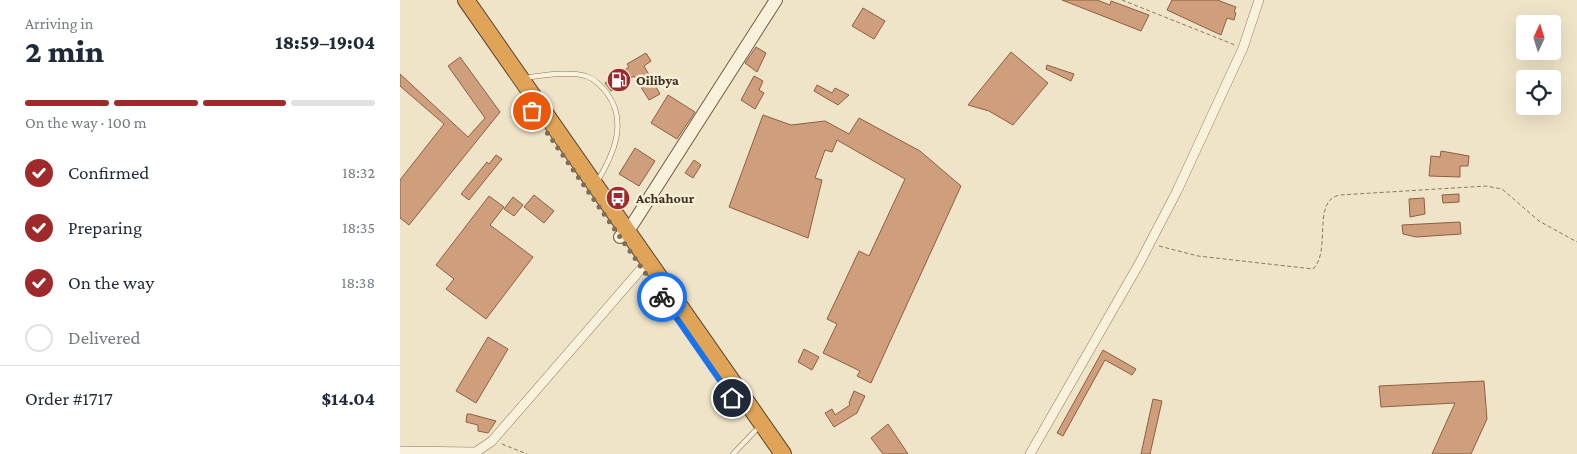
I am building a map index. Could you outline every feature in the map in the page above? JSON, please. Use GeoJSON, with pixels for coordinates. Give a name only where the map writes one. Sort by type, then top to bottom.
{"type":"FeatureCollection","features":[{"type":"Feature","properties":{"kind":"highway"},"geometry":{"type":"LineString","coordinates":[[455,0],[783,454]]}},
{"type":"Feature","properties":{"kind":"highway"},"geometry":{"type":"LineString","coordinates":[[466,0],[595,185],[642,268],[771,454]]}},
{"type":"Feature","properties":{"kind":"street"},"geometry":{"type":"LineString","coordinates":[[624,234],[776,0]]}},
{"type":"Feature","properties":{"kind":"street"},"geometry":{"type":"LineString","coordinates":[[1030,454],[1177,191],[1243,48],[1259,0]]}},
{"type":"Feature","properties":{"kind":"street"},"geometry":{"type":"LineString","coordinates":[[400,452],[474,453],[492,440],[642,268]]}},
{"type":"Feature","properties":{"kind":"lane"},"geometry":{"type":"LineString","coordinates":[[521,79],[580,75],[600,85],[612,101],[618,114],[617,134],[610,157],[595,185]]}},
{"type":"Feature","properties":{"kind":"lane"},"geometry":{"type":"LineString","coordinates":[[733,454],[755,431]]}},
{"type":"Feature","properties":{"kind":"path"},"geometry":{"type":"LineString","coordinates":[[1122,0],[1243,48]]}},
{"type":"Feature","properties":{"kind":"path"},"geometry":{"type":"LineString","coordinates":[[1149,244],[1198,256],[1309,270],[1318,264],[1322,253],[1325,209],[1326,204],[1333,197],[1486,186],[1502,189],[1538,220],[1577,242]]}},
{"type":"Feature","properties":{"kind":"path"},"geometry":{"type":"LineString","coordinates":[[492,440],[527,454]]}},
{"type":"Feature","properties":{"kind":"building"},"geometry":{"type":"Polygon","coordinates":[[[1062,0],[1097,0],[1110,5],[1111,1],[1149,15],[1141,31],[1062,0]]]}},
{"type":"Feature","properties":{"kind":"building"},"geometry":{"type":"Polygon","coordinates":[[[1172,0],[1217,0],[1236,7],[1234,12],[1236,13],[1234,20],[1227,18],[1221,35],[1167,10],[1172,0]]]}},
{"type":"Feature","properties":{"kind":"building"},"geometry":{"type":"Polygon","coordinates":[[[863,8],[885,21],[874,39],[852,26],[863,8]]]}},
{"type":"Feature","properties":{"kind":"building"},"geometry":{"type":"Polygon","coordinates":[[[756,47],[766,53],[757,72],[745,63],[756,47]]]}},
{"type":"Feature","properties":{"kind":"building"},"geometry":{"type":"Polygon","coordinates":[[[1011,52],[1048,83],[1013,125],[989,111],[968,105],[1011,52]]]}},
{"type":"Feature","properties":{"kind":"building"},"geometry":{"type":"Polygon","coordinates":[[[646,53],[651,61],[644,66],[660,94],[649,100],[634,76],[611,91],[605,83],[629,67],[627,64],[646,53]]]}},
{"type":"Feature","properties":{"kind":"building"},"geometry":{"type":"Polygon","coordinates":[[[460,57],[500,112],[409,225],[400,218],[400,180],[444,124],[400,86],[400,74],[468,137],[485,118],[448,66],[460,57]]]}},
{"type":"Feature","properties":{"kind":"building"},"geometry":{"type":"Polygon","coordinates":[[[1047,65],[1074,74],[1071,81],[1046,69],[1047,65]]]}},
{"type":"Feature","properties":{"kind":"building"},"geometry":{"type":"Polygon","coordinates":[[[754,76],[763,81],[759,90],[764,93],[755,109],[741,100],[754,76]]]}},
{"type":"Feature","properties":{"kind":"building"},"geometry":{"type":"Polygon","coordinates":[[[817,85],[832,93],[835,88],[849,95],[838,105],[814,91],[817,85]]]}},
{"type":"Feature","properties":{"kind":"building"},"geometry":{"type":"Polygon","coordinates":[[[668,95],[695,112],[677,139],[651,123],[668,95]]]}},
{"type":"Feature","properties":{"kind":"building"},"geometry":{"type":"Polygon","coordinates":[[[763,115],[791,125],[825,121],[849,134],[859,118],[920,151],[961,186],[871,383],[857,376],[860,371],[823,353],[837,324],[827,319],[859,251],[869,256],[905,179],[837,140],[832,152],[825,150],[815,178],[822,180],[808,238],[729,207],[763,115]]]}},
{"type":"Feature","properties":{"kind":"building"},"geometry":{"type":"Polygon","coordinates":[[[635,148],[655,161],[639,186],[619,174],[635,148]]]}},
{"type":"Feature","properties":{"kind":"building"},"geometry":{"type":"Polygon","coordinates":[[[1441,151],[1469,156],[1468,166],[1460,166],[1460,177],[1429,176],[1431,156],[1440,157],[1441,151]]]}},
{"type":"Feature","properties":{"kind":"building"},"geometry":{"type":"Polygon","coordinates":[[[496,155],[502,159],[469,200],[461,194],[487,162],[489,164],[496,155]]]}},
{"type":"Feature","properties":{"kind":"building"},"geometry":{"type":"Polygon","coordinates":[[[694,160],[701,165],[693,178],[685,173],[694,160]]]}},
{"type":"Feature","properties":{"kind":"building"},"geometry":{"type":"Polygon","coordinates":[[[1459,194],[1459,202],[1443,203],[1442,195],[1459,194]]]}},
{"type":"Feature","properties":{"kind":"building"},"geometry":{"type":"Polygon","coordinates":[[[534,195],[554,211],[544,223],[524,207],[534,195]]]}},
{"type":"Feature","properties":{"kind":"building"},"geometry":{"type":"Polygon","coordinates":[[[489,196],[504,207],[490,225],[533,257],[486,319],[446,289],[454,279],[436,265],[489,196]]]}},
{"type":"Feature","properties":{"kind":"building"},"geometry":{"type":"Polygon","coordinates":[[[513,197],[523,205],[514,216],[504,209],[513,197]]]}},
{"type":"Feature","properties":{"kind":"building"},"geometry":{"type":"Polygon","coordinates":[[[1424,198],[1425,214],[1410,217],[1409,199],[1424,198]]]}},
{"type":"Feature","properties":{"kind":"building"},"geometry":{"type":"Polygon","coordinates":[[[1460,222],[1461,234],[1416,237],[1403,234],[1402,225],[1460,222]]]}},
{"type":"Feature","properties":{"kind":"building"},"geometry":{"type":"Polygon","coordinates":[[[488,337],[508,349],[476,403],[456,391],[488,337]]]}},
{"type":"Feature","properties":{"kind":"building"},"geometry":{"type":"Polygon","coordinates":[[[804,349],[819,357],[812,370],[798,362],[804,349]]]}},
{"type":"Feature","properties":{"kind":"building"},"geometry":{"type":"Polygon","coordinates":[[[1103,350],[1136,369],[1132,375],[1105,360],[1063,436],[1057,433],[1103,350]]]}},
{"type":"Feature","properties":{"kind":"building"},"geometry":{"type":"Polygon","coordinates":[[[1484,381],[1487,419],[1471,454],[1432,454],[1455,403],[1381,407],[1379,386],[1484,381]]]}},
{"type":"Feature","properties":{"kind":"building"},"geometry":{"type":"Polygon","coordinates":[[[854,391],[865,396],[857,413],[834,427],[825,413],[832,409],[835,415],[850,405],[849,403],[854,391]]]}},
{"type":"Feature","properties":{"kind":"building"},"geometry":{"type":"Polygon","coordinates":[[[1153,399],[1162,401],[1150,454],[1141,454],[1153,399]]]}},
{"type":"Feature","properties":{"kind":"building"},"geometry":{"type":"Polygon","coordinates":[[[467,414],[496,421],[488,433],[478,431],[478,425],[466,422],[467,414]]]}},
{"type":"Feature","properties":{"kind":"building"},"geometry":{"type":"Polygon","coordinates":[[[888,424],[908,454],[883,454],[871,438],[888,424]]]}},
{"type":"Feature","properties":{"kind":"way so far"},"geometry":{"type":"LineString","coordinates":[[532,111],[662,297]]}},
{"type":"Feature","properties":{"kind":"place","name":"Oilibya"},"geometry":{"type":"Point","coordinates":[619,80]}},
{"type":"Feature","properties":{"kind":"place","name":"Achahour"},"geometry":{"type":"Point","coordinates":[618,198]}},
{"type":"Feature","properties":{"kind":"route"},"geometry":{"type":"LineString","coordinates":[[662,297],[732,398]]}}]}
